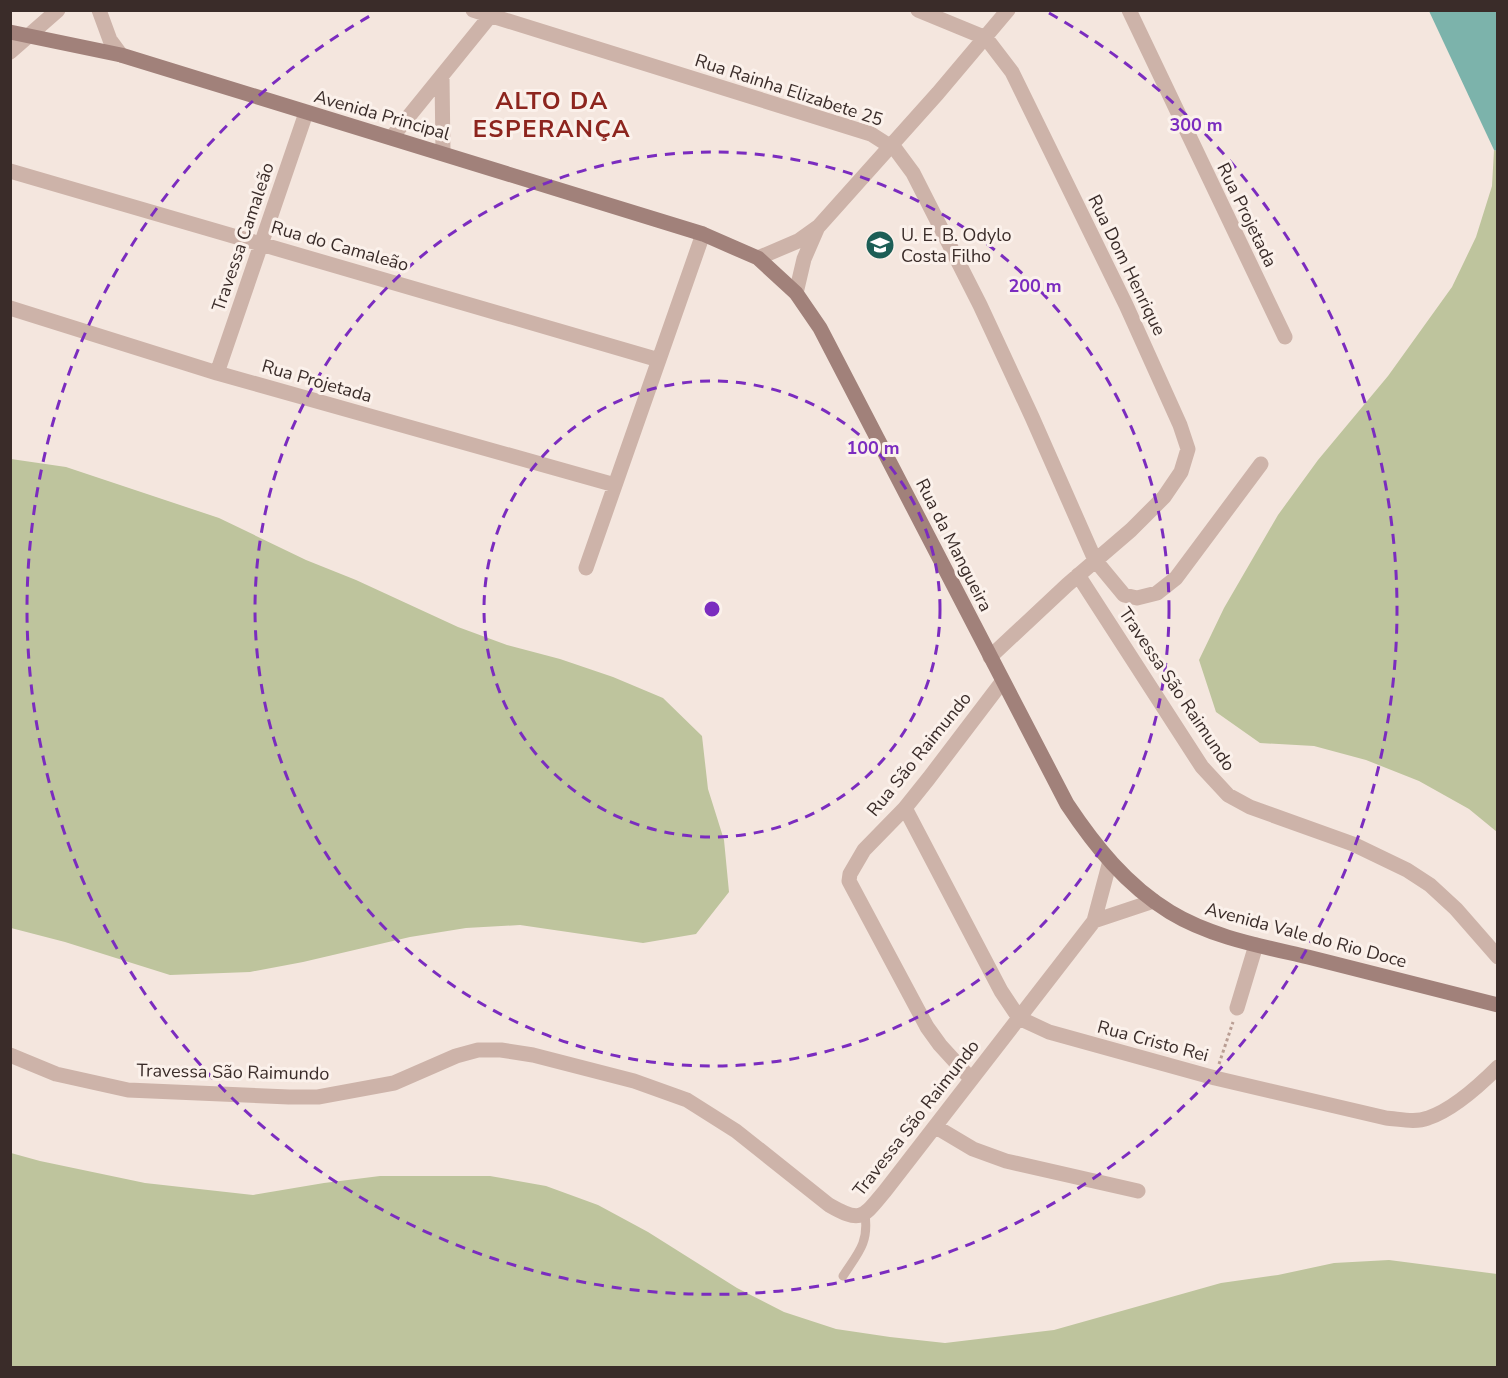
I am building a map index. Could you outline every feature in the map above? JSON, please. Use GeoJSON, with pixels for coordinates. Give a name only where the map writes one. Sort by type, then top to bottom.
{"type":"FeatureCollection","features":[{"type":"Feature","properties":{"kind":"street"},"geometry":{"type":"LineString","coordinates":[[10,52],[58,10]]}},
{"type":"Feature","properties":{"kind":"street"},"geometry":{"type":"LineString","coordinates":[[99,10],[110,40],[121,55]]}},
{"type":"Feature","properties":{"kind":"street","name":"Rua Rainha Elizabete 25"},"geometry":{"type":"LineString","coordinates":[[473,10],[493,13],[871,134],[890,145],[913,173],[980,304],[1095,560]]}},
{"type":"Feature","properties":{"kind":"street"},"geometry":{"type":"LineString","coordinates":[[918,10],[986,38]]}},
{"type":"Feature","properties":{"kind":"street"},"geometry":{"type":"LineString","coordinates":[[758,258],[798,241],[819,226],[986,38],[1008,10]]}},
{"type":"Feature","properties":{"kind":"street","name":"Rua Projetada"},"geometry":{"type":"LineString","coordinates":[[1129,10],[1285,338]]}},
{"type":"Feature","properties":{"kind":"street"},"geometry":{"type":"LineString","coordinates":[[392,137],[493,13]]}},
{"type":"Feature","properties":{"kind":"street","name":"Avenida Principal"},"geometry":{"type":"LineString","coordinates":[[10,32],[121,55],[702,234],[758,258],[796,293]]}},
{"type":"Feature","properties":{"kind":"street","name":"Rua Dom Henrique"},"geometry":{"type":"LineString","coordinates":[[986,38],[1012,72],[1126,305],[1180,425],[1188,449],[1181,472],[1164,497],[1131,530],[1095,560]]}},
{"type":"Feature","properties":{"kind":"street"},"geometry":{"type":"LineString","coordinates":[[442,76],[443,153]]}},
{"type":"Feature","properties":{"kind":"street","name":"Travessa Camaleão"},"geometry":{"type":"LineString","coordinates":[[217,373],[306,113]]}},
{"type":"Feature","properties":{"kind":"street","name":"Rua do Camaleão"},"geometry":{"type":"LineString","coordinates":[[10,171],[659,360]]}},
{"type":"Feature","properties":{"kind":"street"},"geometry":{"type":"LineString","coordinates":[[796,293],[804,259],[819,226]]}},
{"type":"Feature","properties":{"kind":"street"},"geometry":{"type":"LineString","coordinates":[[586,568],[702,234]]}},
{"type":"Feature","properties":{"kind":"street","name":"Rua da Mangueira"},"geometry":{"type":"LineString","coordinates":[[796,293],[820,328],[990,657]]}},
{"type":"Feature","properties":{"kind":"street","name":"Rua Projetada"},"geometry":{"type":"LineString","coordinates":[[10,308],[217,373],[615,485]]}},
{"type":"Feature","properties":{"kind":"street","name":"Travessa São Raimundo"},"geometry":{"type":"LineString","coordinates":[[1095,560],[1124,595],[1137,598],[1157,593],[1176,578],[1261,464]]}},
{"type":"Feature","properties":{"kind":"street"},"geometry":{"type":"LineString","coordinates":[[990,657],[1095,560]]}},
{"type":"Feature","properties":{"kind":"street","name":"Travessa São Raimundo"},"geometry":{"type":"LineString","coordinates":[[1078,575],[1202,767],[1228,795],[1250,807],[1353,844],[1407,870],[1430,885],[1456,909],[1497,957]]}},
{"type":"Feature","properties":{"kind":"street","name":"Avenida Vale do Rio Doce"},"geometry":{"type":"LineString","coordinates":[[990,657],[1066,804],[1110,861],[1154,901],[1192,924],[1256,945],[1497,1005]]}},
{"type":"Feature","properties":{"kind":"street","name":"Rua São Raimundo"},"geometry":{"type":"LineString","coordinates":[[971,1078],[940,1046],[927,1027],[849,881],[850,874],[864,850],[905,808],[1002,682]]}},
{"type":"Feature","properties":{"kind":"street"},"geometry":{"type":"LineString","coordinates":[[905,808],[1001,991],[1019,1018]]}},
{"type":"Feature","properties":{"kind":"street","name":"Travessa São Raimundo"},"geometry":{"type":"LineString","coordinates":[[10,1055],[56,1074],[128,1090],[318,1097],[394,1083],[456,1056],[478,1050],[501,1050],[533,1055],[634,1081],[687,1100],[736,1131],[829,1205],[846,1215],[856,1217],[864,1215],[936,1127],[971,1078],[1094,921],[1110,861]]}},
{"type":"Feature","properties":{"kind":"street"},"geometry":{"type":"LineString","coordinates":[[1094,921],[1154,901]]}},
{"type":"Feature","properties":{"kind":"street"},"geometry":{"type":"LineString","coordinates":[[1237,1008],[1256,945]]}},
{"type":"Feature","properties":{"kind":"street","name":"Rua Cristo Rei"},"geometry":{"type":"LineString","coordinates":[[1019,1018],[1049,1032],[1215,1078],[1386,1118],[1410,1121],[1427,1119],[1448,1109],[1497,1067]]}},
{"type":"Feature","properties":{"kind":"street"},"geometry":{"type":"LineString","coordinates":[[936,1127],[973,1149],[1006,1161],[1138,1191]]}},
{"type":"Feature","properties":{"kind":"lane"},"geometry":{"type":"LineString","coordinates":[[843,1276],[864,1245],[867,1228],[864,1215]]}},
{"type":"Feature","properties":{"kind":"path"},"geometry":{"type":"LineString","coordinates":[[1215,1078],[1237,1008]]}},
{"type":"Feature","properties":{"kind":"green space"},"geometry":{"type":"Polygon","coordinates":[[[1494,150],[1497,151],[1497,832],[1469,809],[1419,781],[1366,760],[1314,746],[1260,743],[1216,712],[1199,660],[1224,608],[1278,515],[1318,460],[1388,376],[1452,287],[1476,237],[1492,186],[1494,150]]]}},
{"type":"Feature","properties":{"kind":"green space"},"geometry":{"type":"Polygon","coordinates":[[[11,459],[66,467],[219,518],[306,560],[356,580],[458,627],[507,645],[560,659],[613,677],[663,698],[702,736],[708,789],[724,840],[729,892],[696,934],[643,943],[520,925],[466,928],[410,937],[250,972],[170,975],[65,942],[11,928],[11,459]]]}},
{"type":"Feature","properties":{"kind":"green space"},"geometry":{"type":"Polygon","coordinates":[[[11,1153],[145,1183],[253,1195],[380,1176],[490,1176],[546,1186],[598,1205],[648,1232],[737,1288],[784,1312],[836,1329],[945,1343],[1054,1330],[1221,1283],[1278,1275],[1334,1263],[1389,1260],[1497,1274],[1497,1367],[11,1367],[11,1153]]]}},
{"type":"Feature","properties":{"kind":"water"},"geometry":{"type":"Polygon","coordinates":[[[1429,11],[1497,11],[1497,151],[1494,150],[1429,11]]]}},
{"type":"Feature","properties":{"kind":"place","name":"U. E. B. Odylo Costa Filho"},"geometry":{"type":"Point","coordinates":[880,245]}},
{"type":"Feature","properties":{"kind":"district","name":"ALTO DA ESPERANÇA"},"geometry":{"type":"Point","coordinates":[552,115]}}]}
